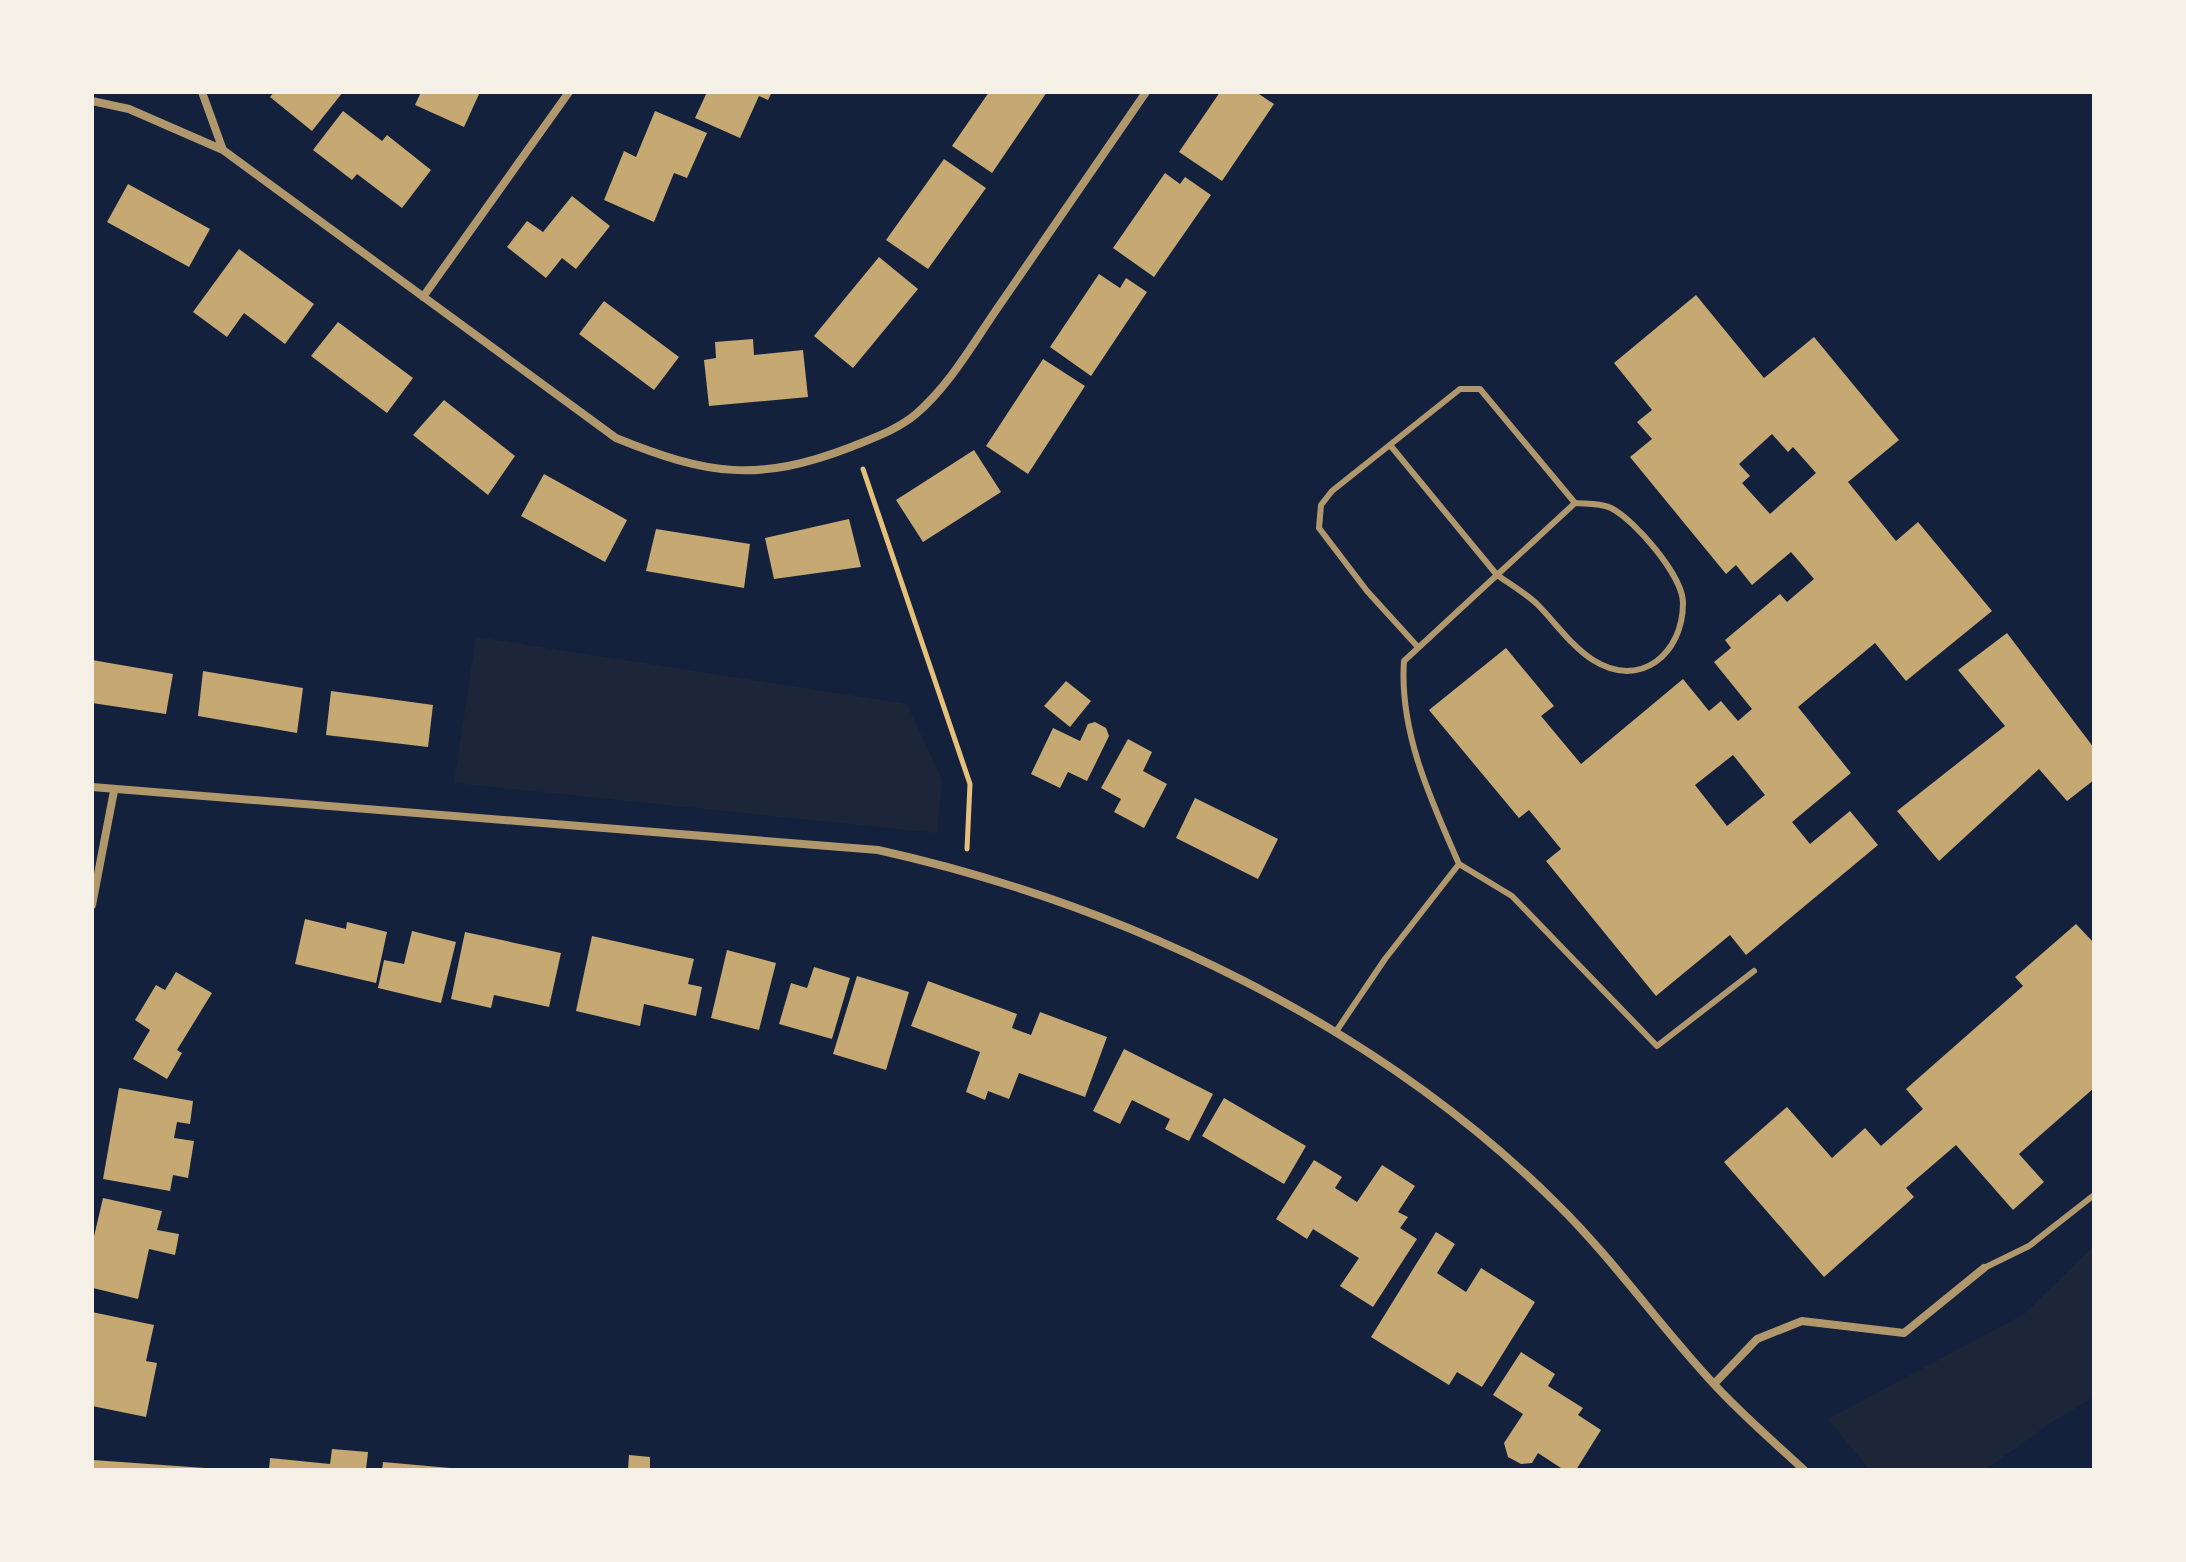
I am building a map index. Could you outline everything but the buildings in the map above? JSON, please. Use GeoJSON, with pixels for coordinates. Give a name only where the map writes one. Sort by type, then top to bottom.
{"type":"FeatureCollection","features":[{"type":"Feature","properties":{"kind":"street"},"geometry":{"type":"LineString","coordinates":[[202,92],[223,150]]}},
{"type":"Feature","properties":{"kind":"street"},"geometry":{"type":"LineString","coordinates":[[423,297],[569,92]]}},
{"type":"Feature","properties":{"kind":"street"},"geometry":{"type":"LineString","coordinates":[[92,101],[129,109],[223,150],[616,438],[671,460],[723,471],[770,470],[814,461],[886,434],[915,415],[935,394],[1146,92]]}},
{"type":"Feature","properties":{"kind":"street"},"geometry":{"type":"LineString","coordinates":[[92,787],[878,850],[966,869],[1074,907],[1163,944],[1335,1033],[1388,1063],[1472,1127],[1558,1205],[1714,1384],[1804,1470]]}},
{"type":"Feature","properties":{"kind":"street"},"geometry":{"type":"LineString","coordinates":[[92,905],[114,791]]}},
{"type":"Feature","properties":{"kind":"street"},"geometry":{"type":"LineString","coordinates":[[1714,1384],[1757,1339],[1802,1321],[1904,1333],[1984,1268]]}},
{"type":"Feature","properties":{"kind":"lane"},"geometry":{"type":"LineString","coordinates":[[1390,445],[1497,575],[1535,602],[1594,661],[1628,671],[1645,670],[1671,649],[1680,630],[1683,600],[1659,555],[1628,519],[1608,506],[1575,503],[1480,389],[1460,389],[1332,491],[1321,505],[1318,523],[1367,591],[1417,646]]}},
{"type":"Feature","properties":{"kind":"lane"},"geometry":{"type":"LineString","coordinates":[[1575,503],[1404,661],[1402,686],[1425,787],[1459,864],[1512,896],[1657,1046],[1754,971]]}},
{"type":"Feature","properties":{"kind":"lane"},"geometry":{"type":"LineString","coordinates":[[1335,1033],[1385,959],[1459,864]]}},
{"type":"Feature","properties":{"kind":"lane"},"geometry":{"type":"LineString","coordinates":[[1984,1268],[2029,1246],[2094,1195]]}},
{"type":"Feature","properties":{"kind":"path"},"geometry":{"type":"LineString","coordinates":[[855,445],[970,784],[966,869]]}},
{"type":"Feature","properties":{"kind":"shaded area"},"geometry":{"type":"Polygon","coordinates":[[[476,637],[907,704],[942,780],[937,833],[454,783],[476,637]]]}},
{"type":"Feature","properties":{"kind":"shaded area"},"geometry":{"type":"Polygon","coordinates":[[[2094,1246],[2094,1397],[2052,1422],[1985,1470],[1870,1470],[1828,1419],[2024,1314],[2094,1246]]]}}]}
